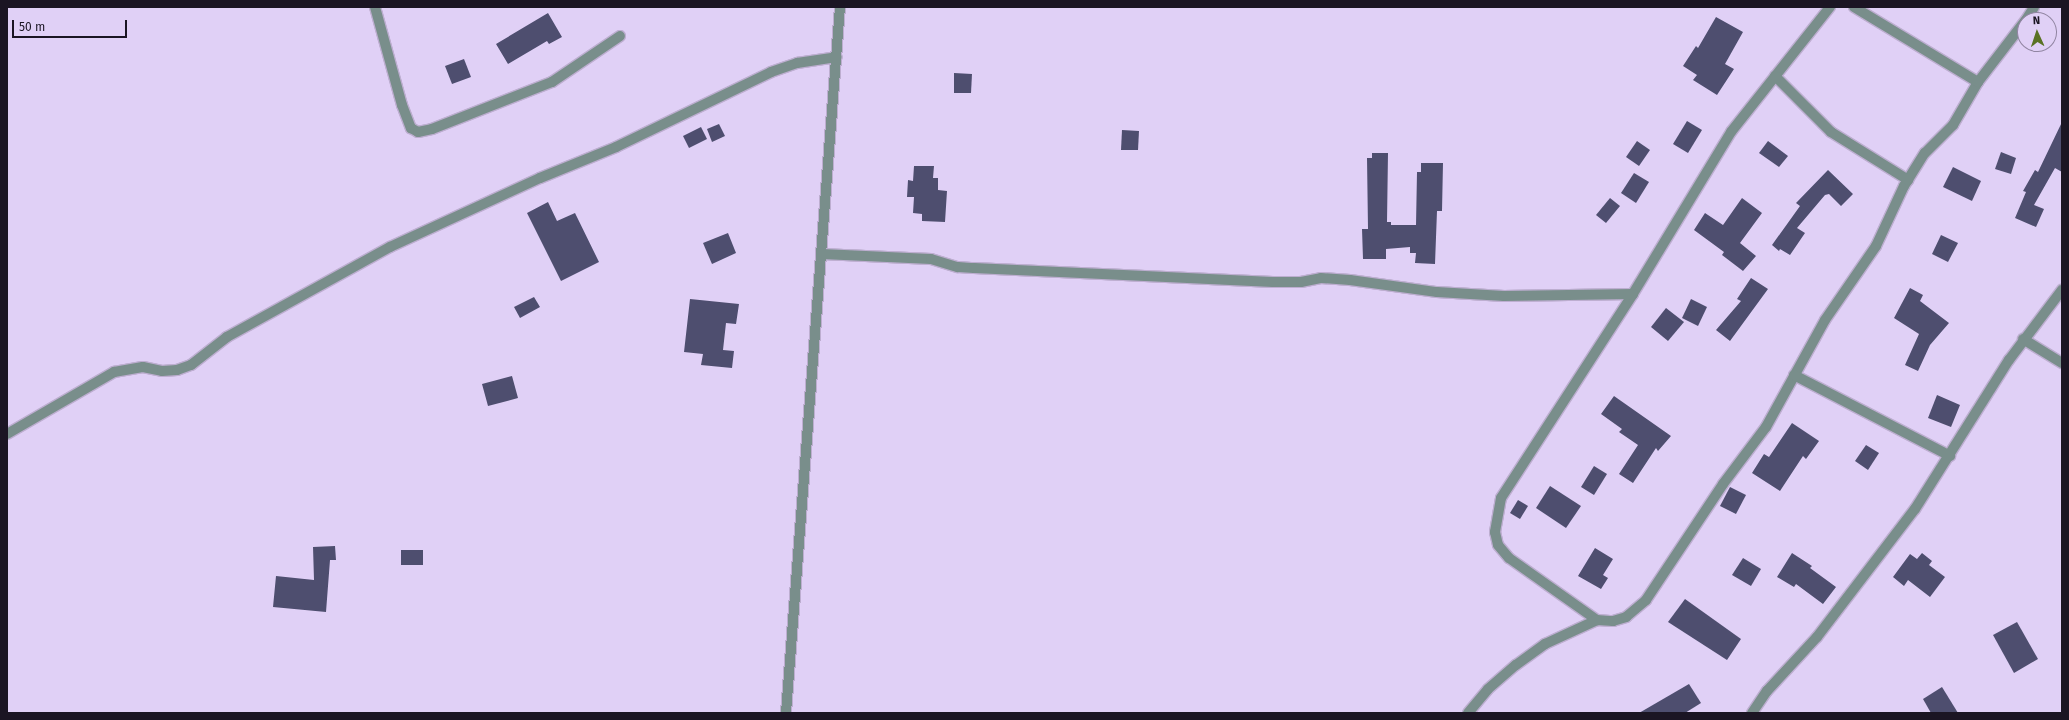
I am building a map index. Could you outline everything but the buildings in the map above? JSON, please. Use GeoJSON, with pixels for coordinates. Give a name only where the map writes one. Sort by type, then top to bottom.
{"type":"FeatureCollection","features":[{"type":"Feature","properties":{"kind":"street"},"geometry":{"type":"LineString","coordinates":[[375,7],[402,105],[411,128],[418,132],[432,130],[552,82],[620,36]]}},
{"type":"Feature","properties":{"kind":"street"},"geometry":{"type":"LineString","coordinates":[[786,713],[840,7]]}},
{"type":"Feature","properties":{"kind":"street"},"geometry":{"type":"LineString","coordinates":[[1597,620],[1509,558],[1498,545],[1495,532],[1501,498],[1633,294],[1732,132],[1830,7]]}},
{"type":"Feature","properties":{"kind":"street"},"geometry":{"type":"LineString","coordinates":[[1854,7],[1978,82]]}},
{"type":"Feature","properties":{"kind":"street"},"geometry":{"type":"LineString","coordinates":[[1468,713],[1488,689],[1516,665],[1545,644],[1597,620],[1613,621],[1626,618],[1646,600],[1723,484],[1766,427],[1825,320],[1876,246],[1908,180],[1925,153],[1953,125],[1978,82],[2017,31]]}},
{"type":"Feature","properties":{"kind":"street"},"geometry":{"type":"LineString","coordinates":[[7,434],[114,372],[143,367],[162,371],[177,370],[191,365],[234,333],[390,247],[540,178],[616,147],[771,72],[796,63],[837,57]]}},
{"type":"Feature","properties":{"kind":"street"},"geometry":{"type":"LineString","coordinates":[[1775,76],[1832,132],[1908,180]]}},
{"type":"Feature","properties":{"kind":"street"},"geometry":{"type":"LineString","coordinates":[[822,254],[931,259],[958,267],[974,268],[1272,282],[1301,282],[1322,278],[1350,280],[1437,292],[1504,296],[1633,294]]}},
{"type":"Feature","properties":{"kind":"street"},"geometry":{"type":"LineString","coordinates":[[1752,713],[1767,690],[1817,637],[1880,556],[1950,456],[2023,339],[2062,290]]}},
{"type":"Feature","properties":{"kind":"street"},"geometry":{"type":"LineString","coordinates":[[2023,339],[2062,363]]}},
{"type":"Feature","properties":{"kind":"street"},"geometry":{"type":"LineString","coordinates":[[1794,375],[1950,456]]}}]}
